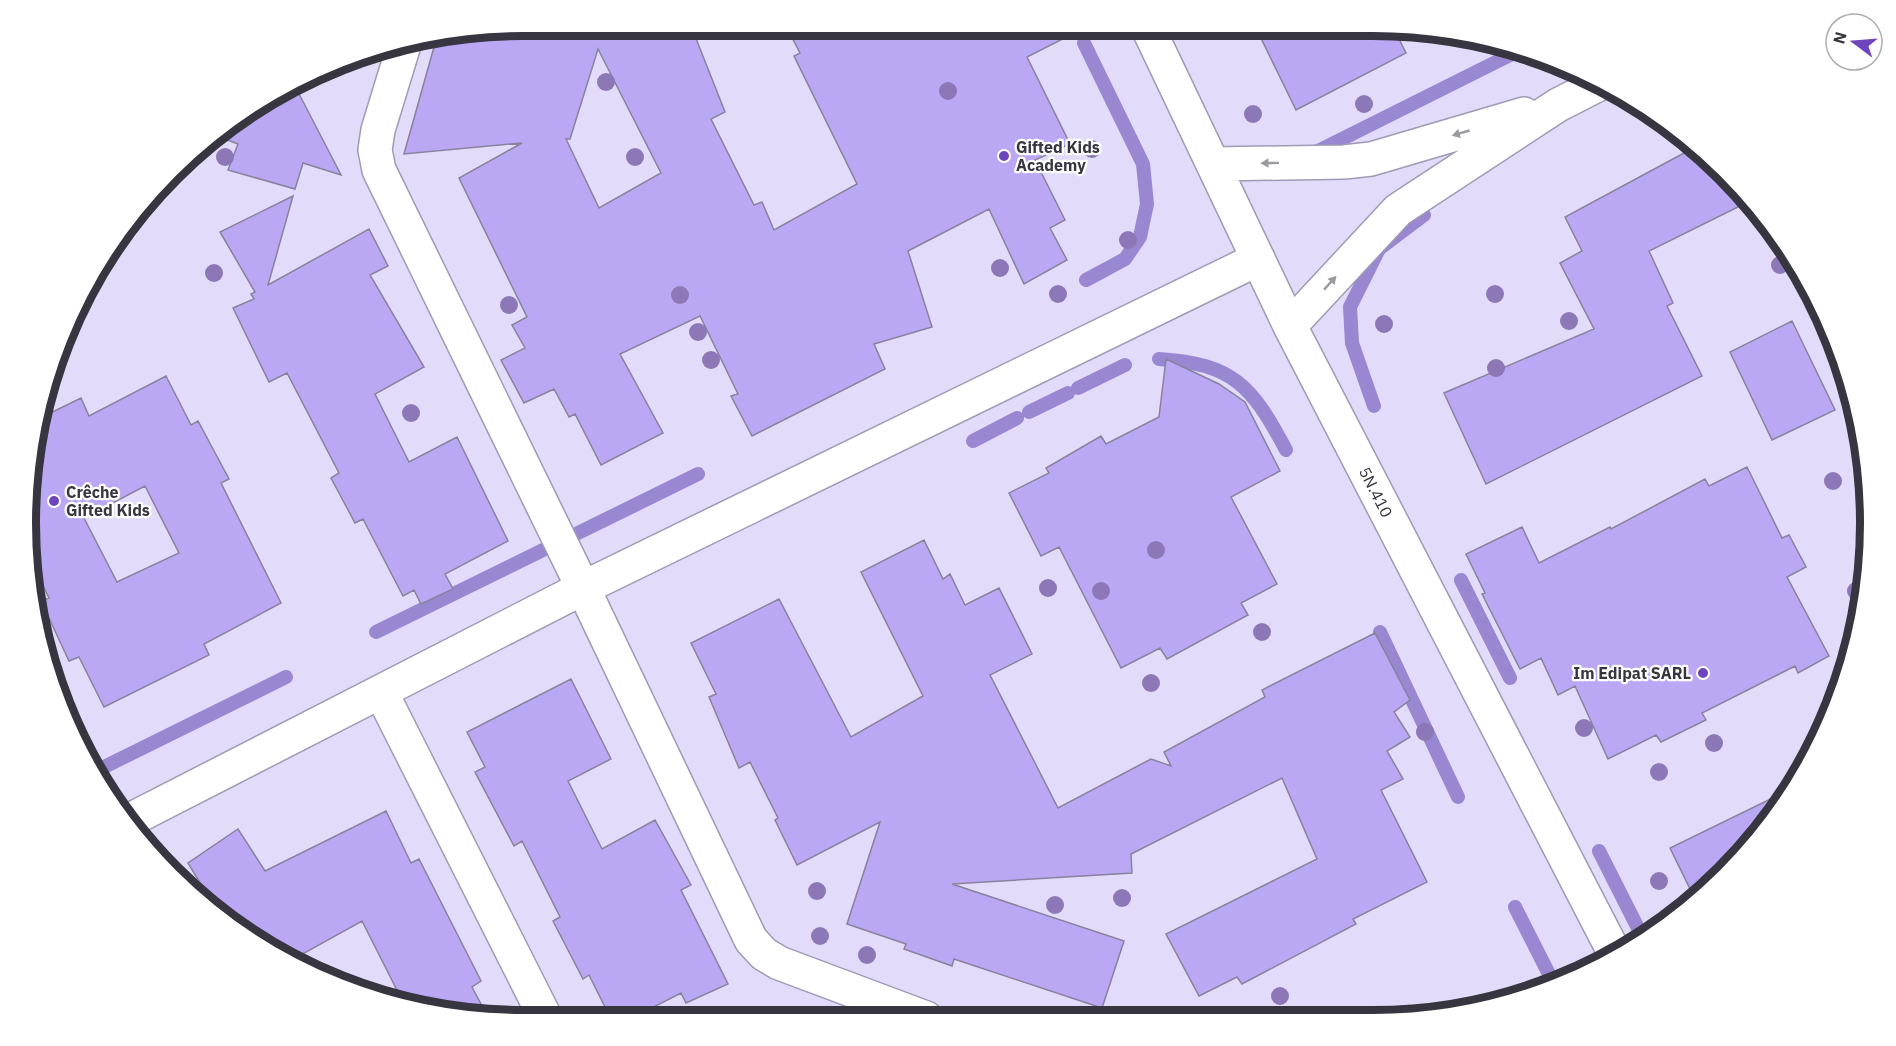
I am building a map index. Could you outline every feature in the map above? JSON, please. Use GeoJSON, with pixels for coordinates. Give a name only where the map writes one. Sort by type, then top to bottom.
{"type":"FeatureCollection","features":[{"type":"Feature","properties":{"kind":"street","name":"5N.410"},"geometry":{"type":"LineString","coordinates":[[1152,36],[1290,326],[1612,947]]}},
{"type":"Feature","properties":{"kind":"street"},"geometry":{"type":"LineString","coordinates":[[402,52],[378,130],[375,150],[379,170],[583,588],[751,940],[764,954],[779,963],[905,1010]]}},
{"type":"Feature","properties":{"kind":"street"},"geometry":{"type":"LineString","coordinates":[[1290,326],[1398,210],[1558,105],[1591,88]]}},
{"type":"Feature","properties":{"kind":"street"},"geometry":{"type":"LineString","coordinates":[[1213,164],[1344,162],[1371,159],[1558,105]]}},
{"type":"Feature","properties":{"kind":"street"},"geometry":{"type":"LineString","coordinates":[[136,817],[583,588],[1258,259]]}},
{"type":"Feature","properties":{"kind":"street"},"geometry":{"type":"LineString","coordinates":[[381,692],[541,1010]]}},
{"type":"Feature","properties":{"kind":"building"},"geometry":{"type":"Polygon","coordinates":[[[523,36],[695,36],[725,112],[711,119],[754,205],[762,202],[774,230],[857,184],[794,56],[800,53],[791,36],[1068,36],[1027,57],[1070,144],[1035,160],[1065,220],[1050,228],[1067,260],[1024,284],[989,209],[908,251],[932,327],[874,344],[885,369],[752,436],[731,396],[738,394],[700,316],[620,354],[663,433],[601,465],[575,414],[569,417],[554,389],[524,403],[501,360],[525,348],[512,325],[527,317],[459,178],[522,143],[404,154],[435,44],[491,37],[523,36]],[[598,49],[570,139],[566,139],[599,208],[661,173],[598,49]]]}},
{"type":"Feature","properties":{"kind":"building"},"geometry":{"type":"Polygon","coordinates":[[[1260,36],[1398,37],[1406,53],[1296,110],[1260,36]]]}},
{"type":"Feature","properties":{"kind":"building"},"geometry":{"type":"Polygon","coordinates":[[[298,91],[341,175],[303,163],[295,189],[228,170],[238,144],[225,139],[252,118],[298,91]]]}},
{"type":"Feature","properties":{"kind":"building"},"geometry":{"type":"Polygon","coordinates":[[[1687,151],[1742,205],[1649,251],[1673,303],[1667,306],[1702,376],[1486,484],[1444,393],[1594,329],[1560,263],[1582,251],[1565,217],[1687,151]]]}},
{"type":"Feature","properties":{"kind":"building"},"geometry":{"type":"Polygon","coordinates":[[[293,196],[268,285],[369,229],[388,266],[370,275],[424,367],[375,394],[409,462],[457,437],[508,541],[445,574],[453,589],[421,604],[414,590],[403,596],[363,519],[355,523],[331,478],[339,473],[287,373],[269,382],[233,308],[254,299],[251,294],[255,292],[220,232],[293,196]]]}},
{"type":"Feature","properties":{"kind":"building"},"geometry":{"type":"Polygon","coordinates":[[[1792,321],[1835,410],[1772,440],[1730,352],[1792,321]]]}},
{"type":"Feature","properties":{"kind":"building"},"geometry":{"type":"Polygon","coordinates":[[[1166,359],[1219,384],[1245,402],[1280,471],[1231,497],[1277,584],[1241,603],[1248,615],[1167,659],[1160,648],[1121,668],[1059,547],[1041,556],[1009,493],[1049,473],[1046,468],[1101,436],[1106,444],[1159,417],[1166,359]]]}},
{"type":"Feature","properties":{"kind":"building"},"geometry":{"type":"Polygon","coordinates":[[[166,376],[191,425],[198,421],[229,479],[221,483],[281,603],[204,644],[209,655],[104,707],[79,657],[69,661],[43,605],[42,601],[49,598],[39,578],[37,555],[37,491],[40,459],[49,414],[81,398],[89,416],[166,376]],[[145,486],[84,518],[117,582],[179,553],[145,486]]]}},
{"type":"Feature","properties":{"kind":"building"},"geometry":{"type":"Polygon","coordinates":[[[1747,467],[1782,538],[1789,535],[1806,567],[1787,577],[1829,656],[1798,673],[1795,666],[1702,713],[1706,720],[1661,742],[1656,735],[1608,759],[1575,686],[1558,695],[1541,658],[1520,669],[1482,594],[1485,593],[1466,554],[1522,527],[1539,563],[1610,527],[1611,529],[1705,479],[1709,486],[1747,467]]]}},
{"type":"Feature","properties":{"kind":"building"},"geometry":{"type":"Polygon","coordinates":[[[924,540],[943,579],[950,574],[965,605],[999,588],[1032,654],[990,675],[1058,808],[1151,759],[1171,766],[1164,752],[1265,697],[1262,690],[1375,633],[1410,700],[1394,712],[1410,737],[1387,751],[1403,779],[1381,790],[1427,882],[1353,919],[1356,924],[1242,984],[1237,977],[1199,996],[1166,934],[1317,859],[1282,778],[1131,854],[1132,873],[952,884],[1124,941],[1102,1008],[954,959],[952,966],[904,949],[906,944],[847,924],[880,822],[797,865],[775,820],[778,818],[750,762],[739,768],[709,697],[716,694],[691,643],[779,599],[851,737],[923,696],[861,572],[924,540]]]}},
{"type":"Feature","properties":{"kind":"building"},"geometry":{"type":"Polygon","coordinates":[[[571,679],[611,759],[568,781],[602,849],[655,820],[691,885],[681,890],[728,984],[686,1003],[681,993],[648,1010],[606,1010],[589,975],[583,979],[553,921],[560,917],[522,841],[514,846],[475,772],[485,767],[467,732],[571,679]]]}},
{"type":"Feature","properties":{"kind":"building"},"geometry":{"type":"Polygon","coordinates":[[[1776,796],[1739,844],[1691,891],[1670,848],[1776,796]]]}},
{"type":"Feature","properties":{"kind":"building"},"geometry":{"type":"Polygon","coordinates":[[[386,811],[411,863],[419,859],[481,981],[472,987],[483,1008],[428,1001],[399,993],[362,921],[300,956],[252,928],[205,891],[188,863],[238,829],[265,871],[386,811]]]}},
{"type":"Feature","properties":{"kind":"waterway"},"geometry":{"type":"LineString","coordinates":[[1084,43],[1143,164],[1147,204],[1140,237],[1125,259],[1086,280]]}},
{"type":"Feature","properties":{"kind":"waterway"},"geometry":{"type":"LineString","coordinates":[[1314,153],[1508,56]]}},
{"type":"Feature","properties":{"kind":"waterway"},"geometry":{"type":"LineString","coordinates":[[1374,406],[1352,343],[1350,307],[1379,249],[1424,215]]}},
{"type":"Feature","properties":{"kind":"waterway"},"geometry":{"type":"LineString","coordinates":[[1159,359],[1206,366],[1238,382],[1262,409],[1286,450]]}},
{"type":"Feature","properties":{"kind":"waterway"},"geometry":{"type":"LineString","coordinates":[[1078,388],[1125,365]]}},
{"type":"Feature","properties":{"kind":"waterway"},"geometry":{"type":"LineString","coordinates":[[1029,412],[1068,393]]}},
{"type":"Feature","properties":{"kind":"waterway"},"geometry":{"type":"LineString","coordinates":[[973,441],[1017,418]]}},
{"type":"Feature","properties":{"kind":"waterway"},"geometry":{"type":"LineString","coordinates":[[578,533],[698,474]]}},
{"type":"Feature","properties":{"kind":"waterway"},"geometry":{"type":"LineString","coordinates":[[376,632],[543,550]]}},
{"type":"Feature","properties":{"kind":"waterway"},"geometry":{"type":"LineString","coordinates":[[1461,580],[1510,678]]}},
{"type":"Feature","properties":{"kind":"waterway"},"geometry":{"type":"LineString","coordinates":[[1380,632],[1458,797]]}},
{"type":"Feature","properties":{"kind":"waterway"},"geometry":{"type":"LineString","coordinates":[[104,767],[286,677]]}},
{"type":"Feature","properties":{"kind":"waterway"},"geometry":{"type":"LineString","coordinates":[[1599,851],[1639,931]]}},
{"type":"Feature","properties":{"kind":"waterway"},"geometry":{"type":"LineString","coordinates":[[1515,907],[1550,976]]}},
{"type":"Feature","properties":{"kind":"place","name":"Gifted Kids Academy"},"geometry":{"type":"Point","coordinates":[1004,156]}},
{"type":"Feature","properties":{"kind":"place","name":"Crêche Gifted Kids"},"geometry":{"type":"Point","coordinates":[54,501]}},
{"type":"Feature","properties":{"kind":"place","name":"Im Edipat SARL"},"geometry":{"type":"Point","coordinates":[1703,673]}}]}
